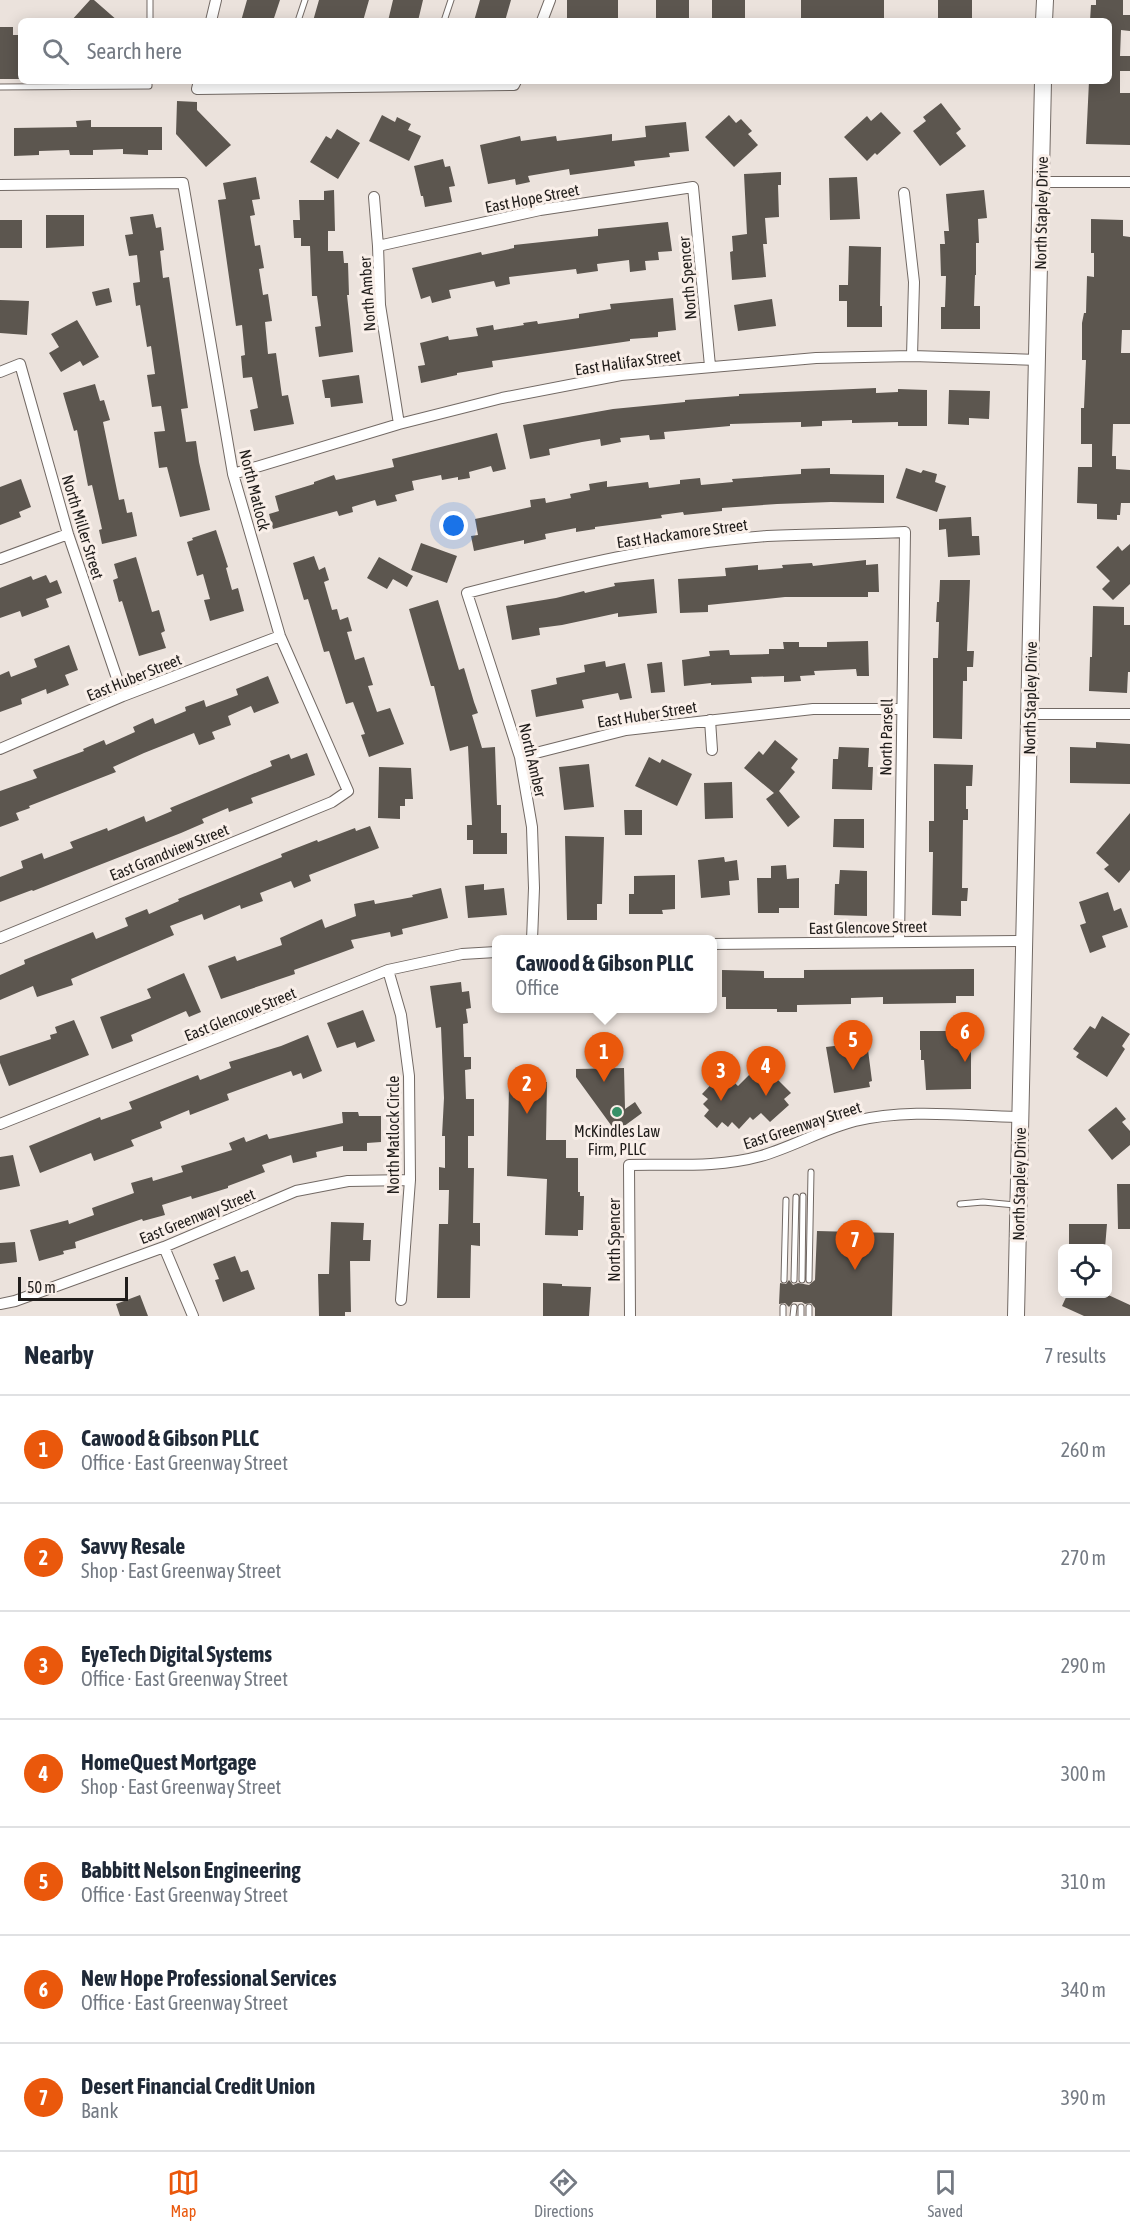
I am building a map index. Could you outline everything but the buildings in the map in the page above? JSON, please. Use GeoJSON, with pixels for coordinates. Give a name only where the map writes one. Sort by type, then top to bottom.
{"type":"FeatureCollection","features":[{"type":"Feature","properties":{"kind":"main road"},"geometry":{"type":"LineString","coordinates":[[1044,18],[1045,0]]}},
{"type":"Feature","properties":{"kind":"main road","name":"North Stapley Drive"},"geometry":{"type":"LineString","coordinates":[[1016,1316],[1043,84]]}},
{"type":"Feature","properties":{"kind":"street"},"geometry":{"type":"LineString","coordinates":[[213,18],[216,0]]}},
{"type":"Feature","properties":{"kind":"street"},"geometry":{"type":"LineString","coordinates":[[543,18],[550,0]]}},
{"type":"Feature","properties":{"kind":"street"},"geometry":{"type":"LineString","coordinates":[[198,85],[278,84]]}},
{"type":"Feature","properties":{"kind":"street"},"geometry":{"type":"LineString","coordinates":[[470,84],[514,84]]}},
{"type":"Feature","properties":{"kind":"street"},"geometry":{"type":"LineString","coordinates":[[1041,182],[1130,182]]}},
{"type":"Feature","properties":{"kind":"street","name":"North Matlock"},"geometry":{"type":"LineString","coordinates":[[0,185],[183,183],[234,474],[280,636],[348,791]]}},
{"type":"Feature","properties":{"kind":"street","name":"East Hope Street"},"geometry":{"type":"LineString","coordinates":[[378,246],[540,210],[693,187]]}},
{"type":"Feature","properties":{"kind":"street","name":"North Spencer"},"geometry":{"type":"LineString","coordinates":[[693,187],[710,366]]}},
{"type":"Feature","properties":{"kind":"street"},"geometry":{"type":"LineString","coordinates":[[904,193],[914,282],[912,356]]}},
{"type":"Feature","properties":{"kind":"street","name":"North Amber"},"geometry":{"type":"LineString","coordinates":[[374,197],[380,305],[399,424]]}},
{"type":"Feature","properties":{"kind":"street","name":"East Halifax Street"},"geometry":{"type":"LineString","coordinates":[[234,474],[399,424],[502,398],[621,375],[816,358],[912,356],[1038,360]]}},
{"type":"Feature","properties":{"kind":"street","name":"North Miller Street"},"geometry":{"type":"LineString","coordinates":[[0,372],[20,364],[68,534],[123,696]]}},
{"type":"Feature","properties":{"kind":"street","name":"East Hackamore Street"},"geometry":{"type":"LineString","coordinates":[[466,593],[585,563],[675,547],[766,537],[905,532]]}},
{"type":"Feature","properties":{"kind":"street","name":"North Parsell"},"geometry":{"type":"LineString","coordinates":[[899,941],[905,532]]}},
{"type":"Feature","properties":{"kind":"street"},"geometry":{"type":"LineString","coordinates":[[0,560],[68,534]]}},
{"type":"Feature","properties":{"kind":"street","name":"North Amber"},"geometry":{"type":"LineString","coordinates":[[466,593],[520,757],[532,827],[534,888],[532,935]]}},
{"type":"Feature","properties":{"kind":"street","name":"East Huber Street"},"geometry":{"type":"LineString","coordinates":[[0,749],[123,696],[280,636]]}},
{"type":"Feature","properties":{"kind":"street","name":"East Huber Street"},"geometry":{"type":"LineString","coordinates":[[520,757],[626,730],[813,709],[902,709]]}},
{"type":"Feature","properties":{"kind":"street"},"geometry":{"type":"LineString","coordinates":[[1029,714],[1130,714]]}},
{"type":"Feature","properties":{"kind":"street","name":"East Huber Street"},"geometry":{"type":"LineString","coordinates":[[710,720],[712,750]]}},
{"type":"Feature","properties":{"kind":"street","name":"East Grandview Street"},"geometry":{"type":"LineString","coordinates":[[0,938],[332,802],[348,791]]}},
{"type":"Feature","properties":{"kind":"street","name":"East Glencove Street"},"geometry":{"type":"LineString","coordinates":[[717,944],[1025,941]]}},
{"type":"Feature","properties":{"kind":"street","name":"East Glencove Street"},"geometry":{"type":"LineString","coordinates":[[0,1124],[388,970],[462,954],[492,952]]}},
{"type":"Feature","properties":{"kind":"street","name":"North Matlock Circle"},"geometry":{"type":"LineString","coordinates":[[388,970],[401,1015],[409,1076],[410,1180],[401,1300]]}},
{"type":"Feature","properties":{"kind":"street","name":"East Greenway Street"},"geometry":{"type":"LineString","coordinates":[[629,1165],[710,1165],[761,1156],[855,1121],[878,1117],[913,1114],[1020,1117]]}},
{"type":"Feature","properties":{"kind":"street","name":"North Spencer"},"geometry":{"type":"LineString","coordinates":[[629,1165],[630,1316]]}},
{"type":"Feature","properties":{"kind":"street","name":"East Greenway Street"},"geometry":{"type":"LineString","coordinates":[[0,1304],[15,1301],[164,1247],[296,1191],[348,1181],[410,1180]]}},
{"type":"Feature","properties":{"kind":"street"},"geometry":{"type":"LineString","coordinates":[[164,1247],[193,1316]]}},
{"type":"Feature","properties":{"kind":"lane"},"geometry":{"type":"LineString","coordinates":[[150,0],[150,18]]}},
{"type":"Feature","properties":{"kind":"lane"},"geometry":{"type":"LineString","coordinates":[[299,18],[305,0]]}},
{"type":"Feature","properties":{"kind":"lane"},"geometry":{"type":"LineString","coordinates":[[445,18],[451,0]]}},
{"type":"Feature","properties":{"kind":"lane"},"geometry":{"type":"LineString","coordinates":[[0,87],[148,86],[148,84]]}},
{"type":"Feature","properties":{"kind":"lane"},"geometry":{"type":"LineString","coordinates":[[803,1196],[805,1280],[811,1172]]}},
{"type":"Feature","properties":{"kind":"lane"},"geometry":{"type":"LineString","coordinates":[[794,1280],[796,1197]]}},
{"type":"Feature","properties":{"kind":"lane"},"geometry":{"type":"LineString","coordinates":[[784,1280],[786,1200]]}},
{"type":"Feature","properties":{"kind":"lane"},"geometry":{"type":"LineString","coordinates":[[960,1204],[983,1202],[1018,1205]]}},
{"type":"Feature","properties":{"kind":"lane"},"geometry":{"type":"LineString","coordinates":[[783,1307],[783,1316]]}},
{"type":"Feature","properties":{"kind":"lane"},"geometry":{"type":"LineString","coordinates":[[794,1307],[794,1316]]}},
{"type":"Feature","properties":{"kind":"lane"},"geometry":{"type":"LineString","coordinates":[[801,1307],[801,1316]]}},
{"type":"Feature","properties":{"kind":"lane"},"geometry":{"type":"LineString","coordinates":[[808,1316],[809,1307]]}},
{"type":"Feature","properties":{"kind":"place","name":"New Hope Professional Services"},"geometry":{"type":"Point","coordinates":[965,1062]}},
{"type":"Feature","properties":{"kind":"place","name":"Babbitt Nelson Engineering"},"geometry":{"type":"Point","coordinates":[853,1070]}},
{"type":"Feature","properties":{"kind":"place","name":"Cawood & Gibson PLLC"},"geometry":{"type":"Point","coordinates":[604,1082]}},
{"type":"Feature","properties":{"kind":"place","name":"HomeQuest Mortgage"},"geometry":{"type":"Point","coordinates":[766,1096]}},
{"type":"Feature","properties":{"kind":"place","name":"EyeTech Digital Systems"},"geometry":{"type":"Point","coordinates":[721,1101]}},
{"type":"Feature","properties":{"kind":"place","name":"McKindles Law Firm, PLLC"},"geometry":{"type":"Point","coordinates":[617,1112]}},
{"type":"Feature","properties":{"kind":"place","name":"Savvy Resale"},"geometry":{"type":"Point","coordinates":[527,1114]}},
{"type":"Feature","properties":{"kind":"place","name":"Desert Financial Credit Union"},"geometry":{"type":"Point","coordinates":[855,1270]}}]}
